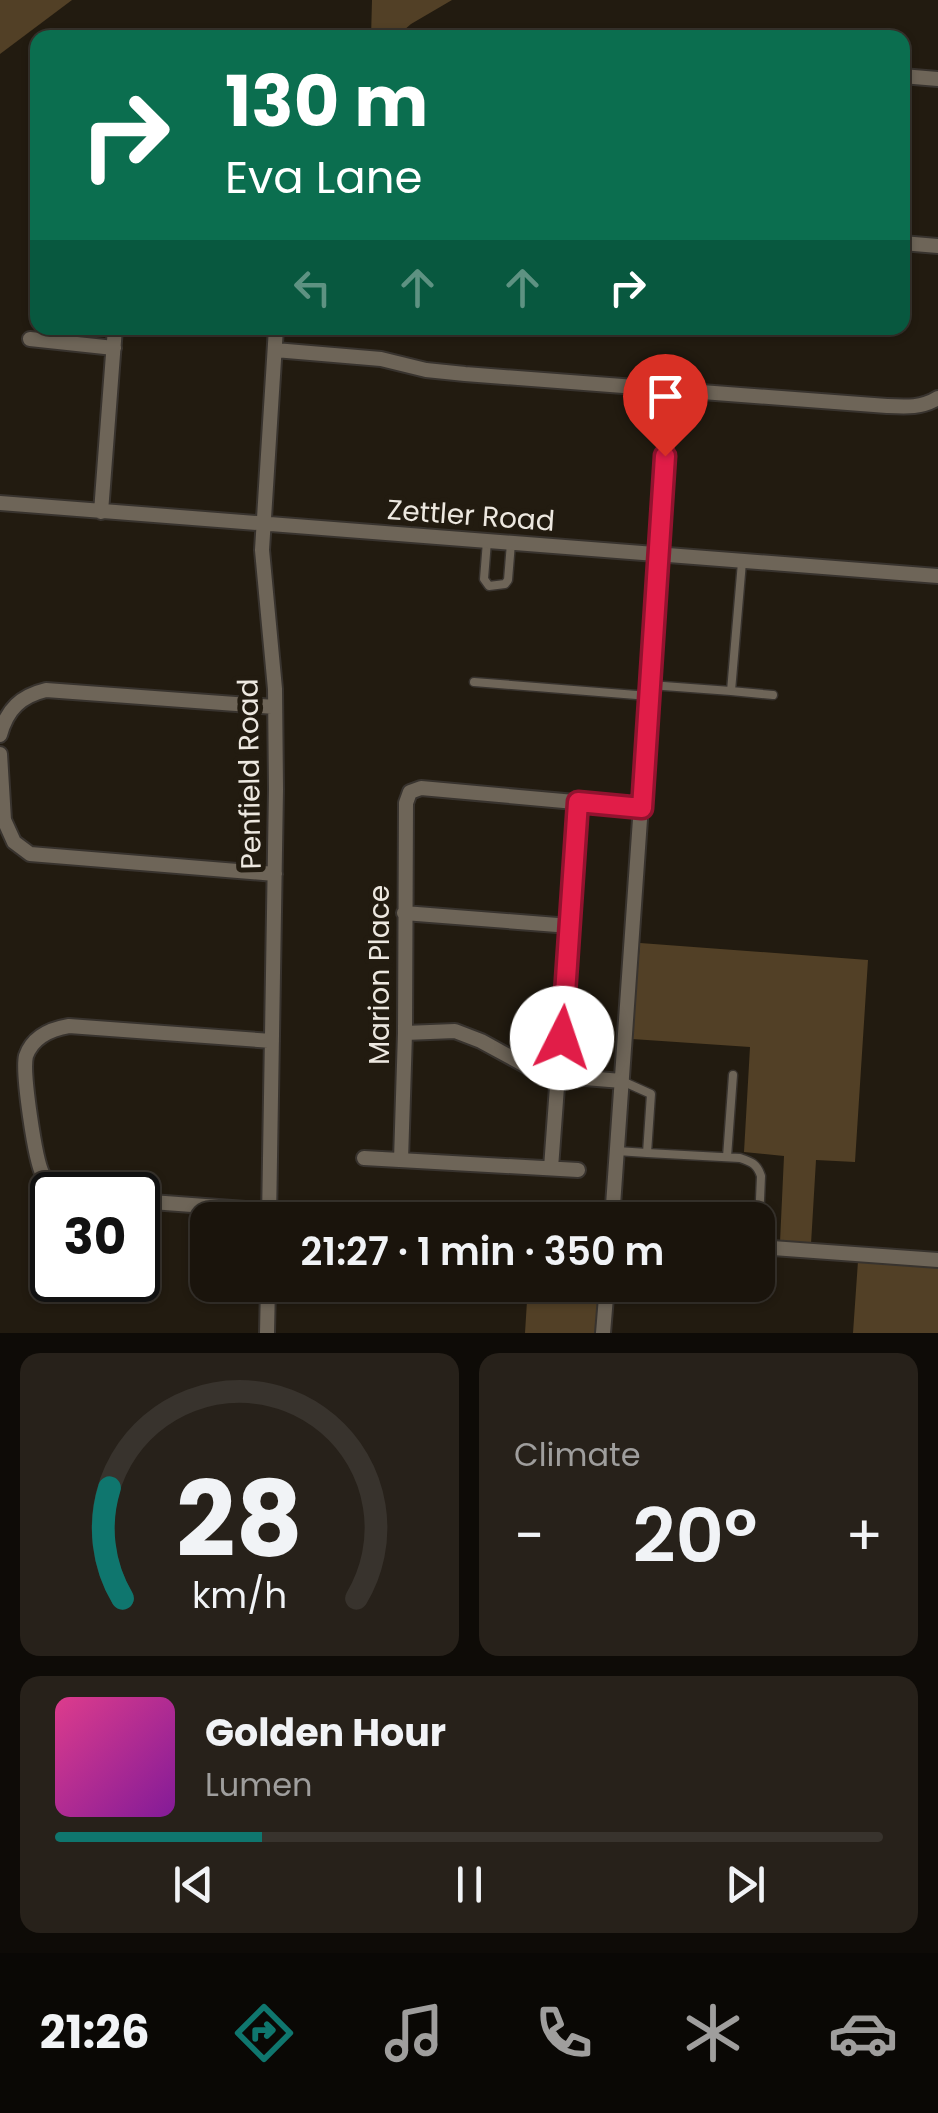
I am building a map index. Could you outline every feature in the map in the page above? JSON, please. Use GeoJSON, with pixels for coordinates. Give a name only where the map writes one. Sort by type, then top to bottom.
{"type":"FeatureCollection","features":[{"type":"Feature","properties":{"kind":"street"},"geometry":{"type":"LineString","coordinates":[[910,77],[938,79]]}},
{"type":"Feature","properties":{"kind":"street"},"geometry":{"type":"LineString","coordinates":[[910,244],[938,246]]}},
{"type":"Feature","properties":{"kind":"street"},"geometry":{"type":"LineString","coordinates":[[102,512],[115,335]]}},
{"type":"Feature","properties":{"kind":"street","name":"Penfield Road"},"geometry":{"type":"LineString","coordinates":[[269,1202],[275,706],[262,550],[276,335]]}},
{"type":"Feature","properties":{"kind":"street"},"geometry":{"type":"LineString","coordinates":[[30,339],[114,348]]}},
{"type":"Feature","properties":{"kind":"street"},"geometry":{"type":"LineString","coordinates":[[275,350],[381,359],[426,370],[670,390],[912,407],[938,398]]}},
{"type":"Feature","properties":{"kind":"street"},"geometry":{"type":"LineString","coordinates":[[613,1202],[670,390]]}},
{"type":"Feature","properties":{"kind":"street","name":"Zettler Road"},"geometry":{"type":"LineString","coordinates":[[0,504],[938,576]]}},
{"type":"Feature","properties":{"kind":"street"},"geometry":{"type":"LineString","coordinates":[[0,735],[14,706],[34,693],[58,690],[275,706]]}},
{"type":"Feature","properties":{"kind":"street"},"geometry":{"type":"LineString","coordinates":[[0,754],[4,820],[14,842],[30,854],[275,874]]}},
{"type":"Feature","properties":{"kind":"street","name":"Marion Place"},"geometry":{"type":"LineString","coordinates":[[401,1160],[406,803],[410,792],[421,788],[578,802]]}},
{"type":"Feature","properties":{"kind":"street"},"geometry":{"type":"LineString","coordinates":[[551,1168],[578,802],[642,808]]}},
{"type":"Feature","properties":{"kind":"street"},"geometry":{"type":"LineString","coordinates":[[404,913],[570,926]]}},
{"type":"Feature","properties":{"kind":"street"},"geometry":{"type":"LineString","coordinates":[[42,1172],[25,1078],[26,1056],[36,1038],[52,1029],[70,1026],[272,1041]]}},
{"type":"Feature","properties":{"kind":"street"},"geometry":{"type":"LineString","coordinates":[[405,1032],[456,1031],[534,1070],[622,1081]]}},
{"type":"Feature","properties":{"kind":"street"},"geometry":{"type":"LineString","coordinates":[[364,1158],[578,1170]]}},
{"type":"Feature","properties":{"kind":"street"},"geometry":{"type":"LineString","coordinates":[[160,1204],[190,1208]]}},
{"type":"Feature","properties":{"kind":"street"},"geometry":{"type":"LineString","coordinates":[[775,1248],[938,1260]]}},
{"type":"Feature","properties":{"kind":"street"},"geometry":{"type":"LineString","coordinates":[[267,1333],[268,1302]]}},
{"type":"Feature","properties":{"kind":"street"},"geometry":{"type":"LineString","coordinates":[[603,1333],[606,1302]]}},
{"type":"Feature","properties":{"kind":"lane"},"geometry":{"type":"LineString","coordinates":[[487,541],[484,579],[489,586],[508,580],[512,543]]}},
{"type":"Feature","properties":{"kind":"lane"},"geometry":{"type":"LineString","coordinates":[[731,690],[742,562]]}},
{"type":"Feature","properties":{"kind":"lane"},"geometry":{"type":"LineString","coordinates":[[474,682],[773,694]]}},
{"type":"Feature","properties":{"kind":"lane"},"geometry":{"type":"LineString","coordinates":[[727,1157],[733,1075]]}},
{"type":"Feature","properties":{"kind":"lane"},"geometry":{"type":"LineString","coordinates":[[622,1081],[651,1094],[647,1152]]}},
{"type":"Feature","properties":{"kind":"lane"},"geometry":{"type":"LineString","coordinates":[[617,1151],[753,1162],[761,1176],[760,1202]]}},
{"type":"Feature","properties":{"kind":"shaded area"},"geometry":{"type":"Polygon","coordinates":[[[0,0],[72,0],[30,30],[0,54],[0,0]]]}},
{"type":"Feature","properties":{"kind":"shaded area"},"geometry":{"type":"Polygon","coordinates":[[[372,0],[452,0],[404,30],[371,30],[372,0]]]}},
{"type":"Feature","properties":{"kind":"shaded area"},"geometry":{"type":"Polygon","coordinates":[[[640,943],[868,960],[855,1162],[816,1160],[811,1244],[780,1242],[784,1156],[744,1152],[750,1047],[632,1039],[640,943]]]}},
{"type":"Feature","properties":{"kind":"shaded area"},"geometry":{"type":"Polygon","coordinates":[[[858,1261],[938,1267],[938,1333],[853,1333],[858,1261]]]}},
{"type":"Feature","properties":{"kind":"shaded area"},"geometry":{"type":"Polygon","coordinates":[[[527,1302],[602,1302],[599,1333],[525,1333],[527,1302]]]}},
{"type":"Feature","properties":{"kind":"route"},"geometry":{"type":"LineString","coordinates":[[562,1038],[578,802],[642,808],[665,456]]}}]}
